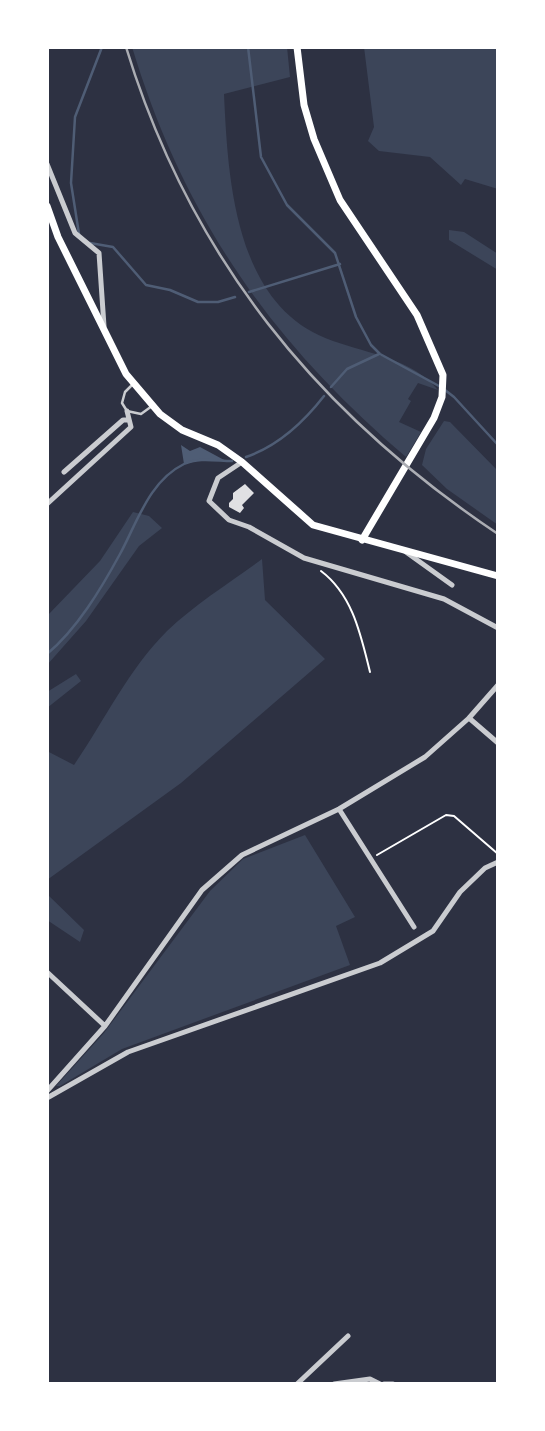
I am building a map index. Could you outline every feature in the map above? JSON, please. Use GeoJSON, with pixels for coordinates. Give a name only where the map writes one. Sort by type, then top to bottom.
{"type":"FeatureCollection","features":[{"type":"Feature","properties":{"kind":"main road"},"geometry":{"type":"LineString","coordinates":[[296,47],[304,105],[324,164],[340,200],[416,315],[443,375],[442,397],[424,439],[362,540]]}},
{"type":"Feature","properties":{"kind":"main road"},"geometry":{"type":"LineString","coordinates":[[47,206],[58,237],[104,333],[133,384],[152,407],[183,430],[218,445],[242,462],[313,525],[498,576]]}},
{"type":"Feature","properties":{"kind":"street"},"geometry":{"type":"LineString","coordinates":[[47,163],[75,233],[82,242],[92,244],[99,253],[104,333]]}},
{"type":"Feature","properties":{"kind":"street"},"geometry":{"type":"LineString","coordinates":[[47,504],[131,427],[128,411]]}},
{"type":"Feature","properties":{"kind":"street"},"geometry":{"type":"LineString","coordinates":[[64,472],[123,419],[129,420]]}},
{"type":"Feature","properties":{"kind":"street"},"geometry":{"type":"LineString","coordinates":[[242,462],[218,478],[209,501],[229,520],[249,527],[304,558],[443,600],[498,628]]}},
{"type":"Feature","properties":{"kind":"street"},"geometry":{"type":"LineString","coordinates":[[406,552],[452,584]]}},
{"type":"Feature","properties":{"kind":"street"},"geometry":{"type":"LineString","coordinates":[[47,1091],[105,1026],[202,890],[242,855],[338,809],[425,757],[469,718],[498,685]]}},
{"type":"Feature","properties":{"kind":"street"},"geometry":{"type":"LineString","coordinates":[[469,718],[498,743]]}},
{"type":"Feature","properties":{"kind":"street"},"geometry":{"type":"LineString","coordinates":[[338,809],[414,927]]}},
{"type":"Feature","properties":{"kind":"street"},"geometry":{"type":"LineString","coordinates":[[47,1098],[128,1052],[380,963],[433,931],[460,892],[485,868],[498,862]]}},
{"type":"Feature","properties":{"kind":"street"},"geometry":{"type":"LineString","coordinates":[[47,972],[105,1026]]}},
{"type":"Feature","properties":{"kind":"street"},"geometry":{"type":"LineString","coordinates":[[297,1384],[348,1336]]}},
{"type":"Feature","properties":{"kind":"street"},"geometry":{"type":"LineString","coordinates":[[334,1384],[370,1378],[382,1384],[393,1384]]}},
{"type":"Feature","properties":{"kind":"lane"},"geometry":{"type":"LineString","coordinates":[[133,384],[125,392],[122,403],[128,411],[141,414],[152,407]]}},
{"type":"Feature","properties":{"kind":"path"},"geometry":{"type":"LineString","coordinates":[[320,570],[338,587],[350,608],[370,672]]}},
{"type":"Feature","properties":{"kind":"path"},"geometry":{"type":"LineString","coordinates":[[370,859],[446,816],[454,816],[498,854]]}},
{"type":"Feature","properties":{"kind":"shaded area"},"geometry":{"type":"Polygon","coordinates":[[[132,47],[287,47],[290,77],[224,94],[229,165],[243,238],[256,271],[275,301],[300,324],[333,341],[403,364],[416,371],[438,390],[418,383],[408,399],[411,401],[399,422],[421,432],[406,457],[314,368],[274,322],[238,273],[206,222],[178,167],[153,109],[132,47]]]}},
{"type":"Feature","properties":{"kind":"shaded area"},"geometry":{"type":"Polygon","coordinates":[[[364,47],[498,47],[498,189],[465,179],[461,185],[430,157],[379,151],[368,141],[374,127],[364,47]]]}},
{"type":"Feature","properties":{"kind":"shaded area"},"geometry":{"type":"Polygon","coordinates":[[[449,230],[464,232],[498,254],[498,270],[449,240],[449,230]]]}},
{"type":"Feature","properties":{"kind":"shaded area"},"geometry":{"type":"Polygon","coordinates":[[[444,421],[450,422],[498,471],[498,525],[447,489],[422,465],[426,449],[444,421]]]}},
{"type":"Feature","properties":{"kind":"shaded area"},"geometry":{"type":"Polygon","coordinates":[[[181,445],[190,451],[200,447],[226,461],[202,460],[184,464],[181,445]]]}},
{"type":"Feature","properties":{"kind":"shaded area"},"geometry":{"type":"Polygon","coordinates":[[[133,512],[149,516],[162,528],[139,546],[86,621],[47,665],[47,616],[100,561],[133,512]]]}},
{"type":"Feature","properties":{"kind":"shaded area"},"geometry":{"type":"Polygon","coordinates":[[[262,559],[265,600],[325,659],[181,783],[47,880],[47,751],[74,765],[153,646],[189,612],[262,559]]]}},
{"type":"Feature","properties":{"kind":"shaded area"},"geometry":{"type":"Polygon","coordinates":[[[76,674],[81,681],[47,708],[47,692],[76,674]]]}},
{"type":"Feature","properties":{"kind":"shaded area"},"geometry":{"type":"Polygon","coordinates":[[[305,835],[355,917],[336,926],[350,965],[122,1049],[56,1086],[104,1033],[210,891],[243,859],[305,835]]]}},
{"type":"Feature","properties":{"kind":"shaded area"},"geometry":{"type":"Polygon","coordinates":[[[47,894],[84,930],[80,942],[47,920],[47,894]]]}},
{"type":"Feature","properties":{"kind":"building"},"geometry":{"type":"Polygon","coordinates":[[[245,484],[254,493],[242,505],[244,508],[240,513],[229,507],[229,503],[233,499],[233,493],[245,484]]]}},
{"type":"Feature","properties":{"kind":"waterway"},"geometry":{"type":"LineString","coordinates":[[79,234],[71,183],[75,117],[102,47]]}},
{"type":"Feature","properties":{"kind":"waterway"},"geometry":{"type":"LineString","coordinates":[[248,47],[261,157],[287,205],[335,253],[356,317],[371,345],[380,354],[439,386]]}},
{"type":"Feature","properties":{"kind":"waterway"},"geometry":{"type":"LineString","coordinates":[[90,243],[113,247],[146,285],[170,290],[198,302],[218,302],[235,297]]}},
{"type":"Feature","properties":{"kind":"waterway"},"geometry":{"type":"LineString","coordinates":[[249,292],[340,264]]}},
{"type":"Feature","properties":{"kind":"waterway"},"geometry":{"type":"LineString","coordinates":[[331,387],[347,369],[379,354]]}},
{"type":"Feature","properties":{"kind":"waterway"},"geometry":{"type":"LineString","coordinates":[[445,390],[498,445]]}},
{"type":"Feature","properties":{"kind":"waterway"},"geometry":{"type":"LineString","coordinates":[[246,457],[269,447],[289,432],[324,396]]}},
{"type":"Feature","properties":{"kind":"waterway"},"geometry":{"type":"LineString","coordinates":[[47,654],[78,621],[96,594],[145,504],[162,481],[172,471],[190,462],[232,461]]}},
{"type":"Feature","properties":{"kind":"railway"},"geometry":{"type":"LineString","coordinates":[[126,47],[153,123],[186,195],[224,261],[268,324],[318,382],[373,436],[433,487],[498,534]]}}]}
